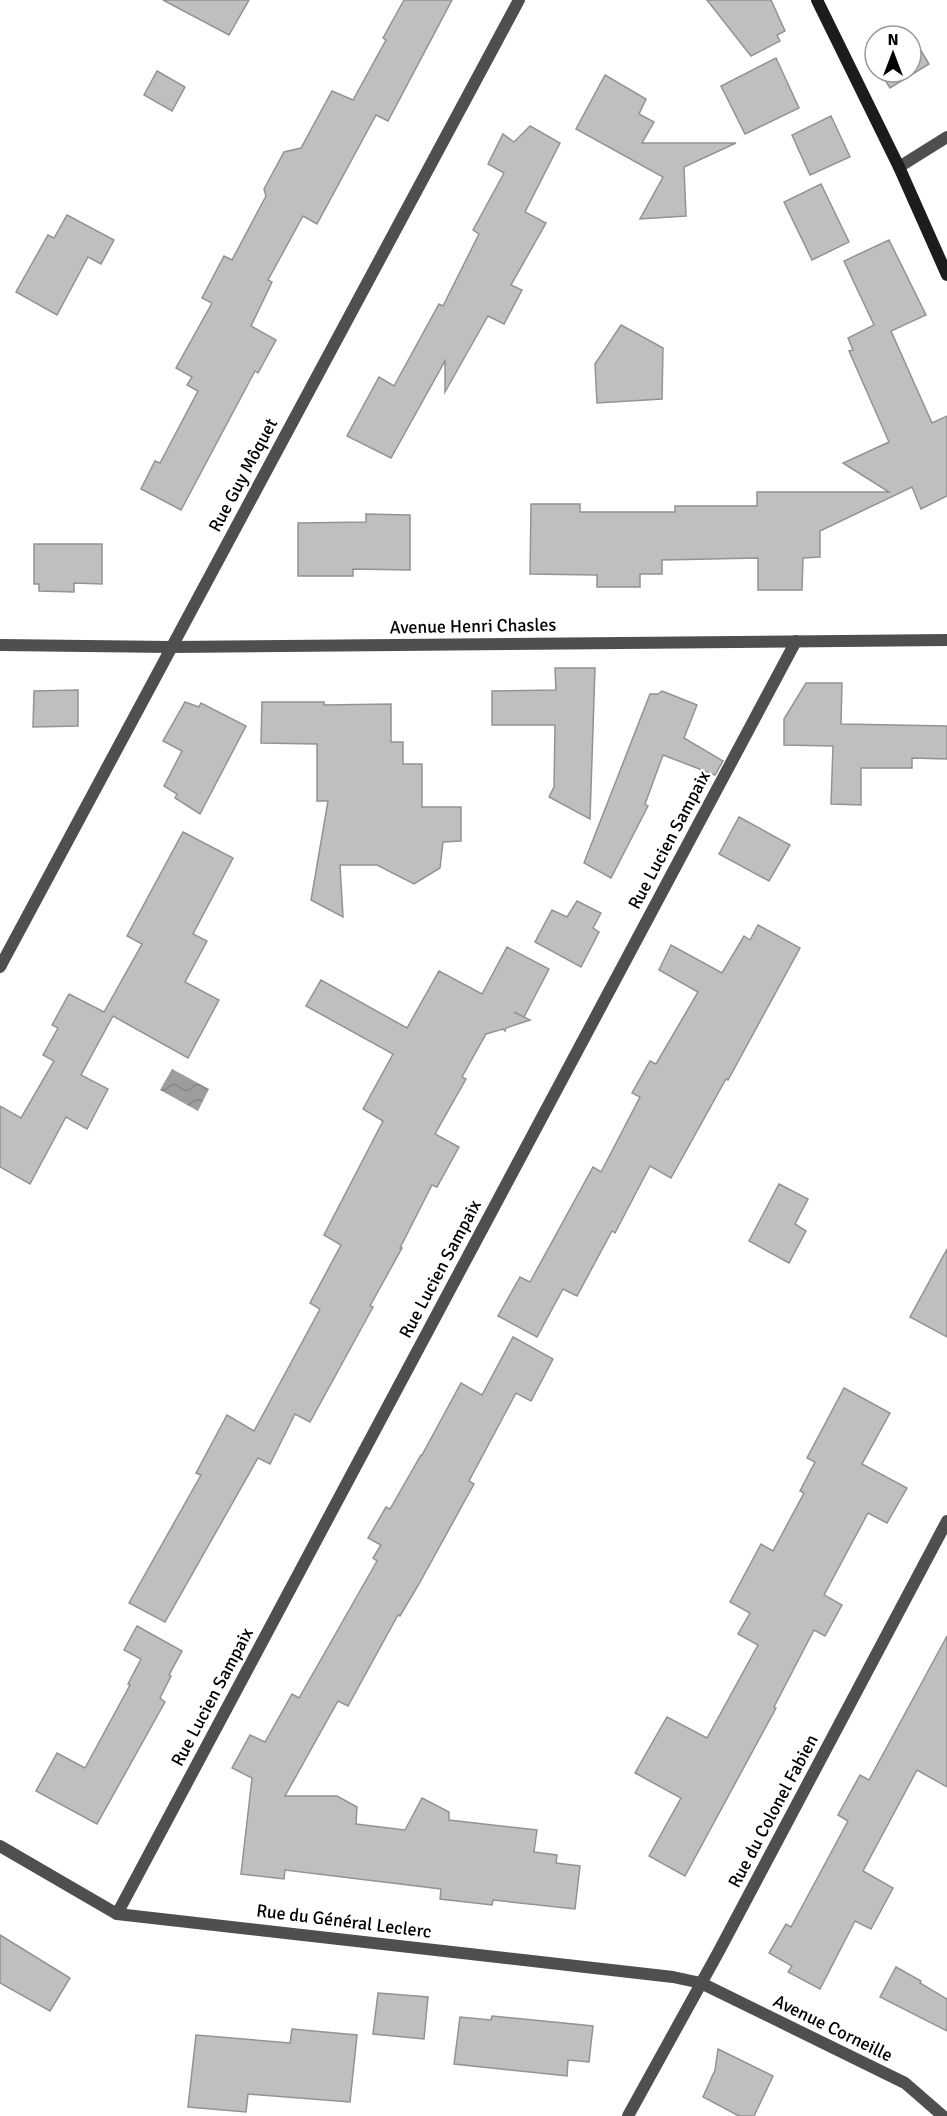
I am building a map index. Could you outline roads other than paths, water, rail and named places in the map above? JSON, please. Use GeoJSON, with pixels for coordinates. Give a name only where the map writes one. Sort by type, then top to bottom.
{"type":"FeatureCollection","features":[{"type":"Feature","properties":{"kind":"main road"},"geometry":{"type":"LineString","coordinates":[[817,0],[899,167],[947,274]]}},
{"type":"Feature","properties":{"kind":"street","name":"Rue Guy Môquet"},"geometry":{"type":"LineString","coordinates":[[0,967],[519,0]]}},
{"type":"Feature","properties":{"kind":"street"},"geometry":{"type":"LineString","coordinates":[[899,167],[947,137]]}},
{"type":"Feature","properties":{"kind":"street","name":"Rue Lucien Sampaix"},"geometry":{"type":"LineString","coordinates":[[117,1914],[796,640]]}},
{"type":"Feature","properties":{"kind":"street","name":"Avenue Henri Chasles"},"geometry":{"type":"LineString","coordinates":[[0,645],[171,647],[947,640]]}},
{"type":"Feature","properties":{"kind":"street","name":"Rue du Colonel Fabien"},"geometry":{"type":"LineString","coordinates":[[628,2116],[947,1521]]}},
{"type":"Feature","properties":{"kind":"street","name":"Rue du Général Leclerc"},"geometry":{"type":"LineString","coordinates":[[0,1846],[117,1914],[673,1977],[701,1983]]}},
{"type":"Feature","properties":{"kind":"street","name":"Avenue Corneille"},"geometry":{"type":"LineString","coordinates":[[701,1983],[905,2083],[943,2116]]}},
{"type":"Feature","properties":{"kind":"water"},"geometry":{"type":"Polygon","coordinates":[[[172,1069],[209,1089],[198,1111],[160,1090],[172,1069]]]}}]}
